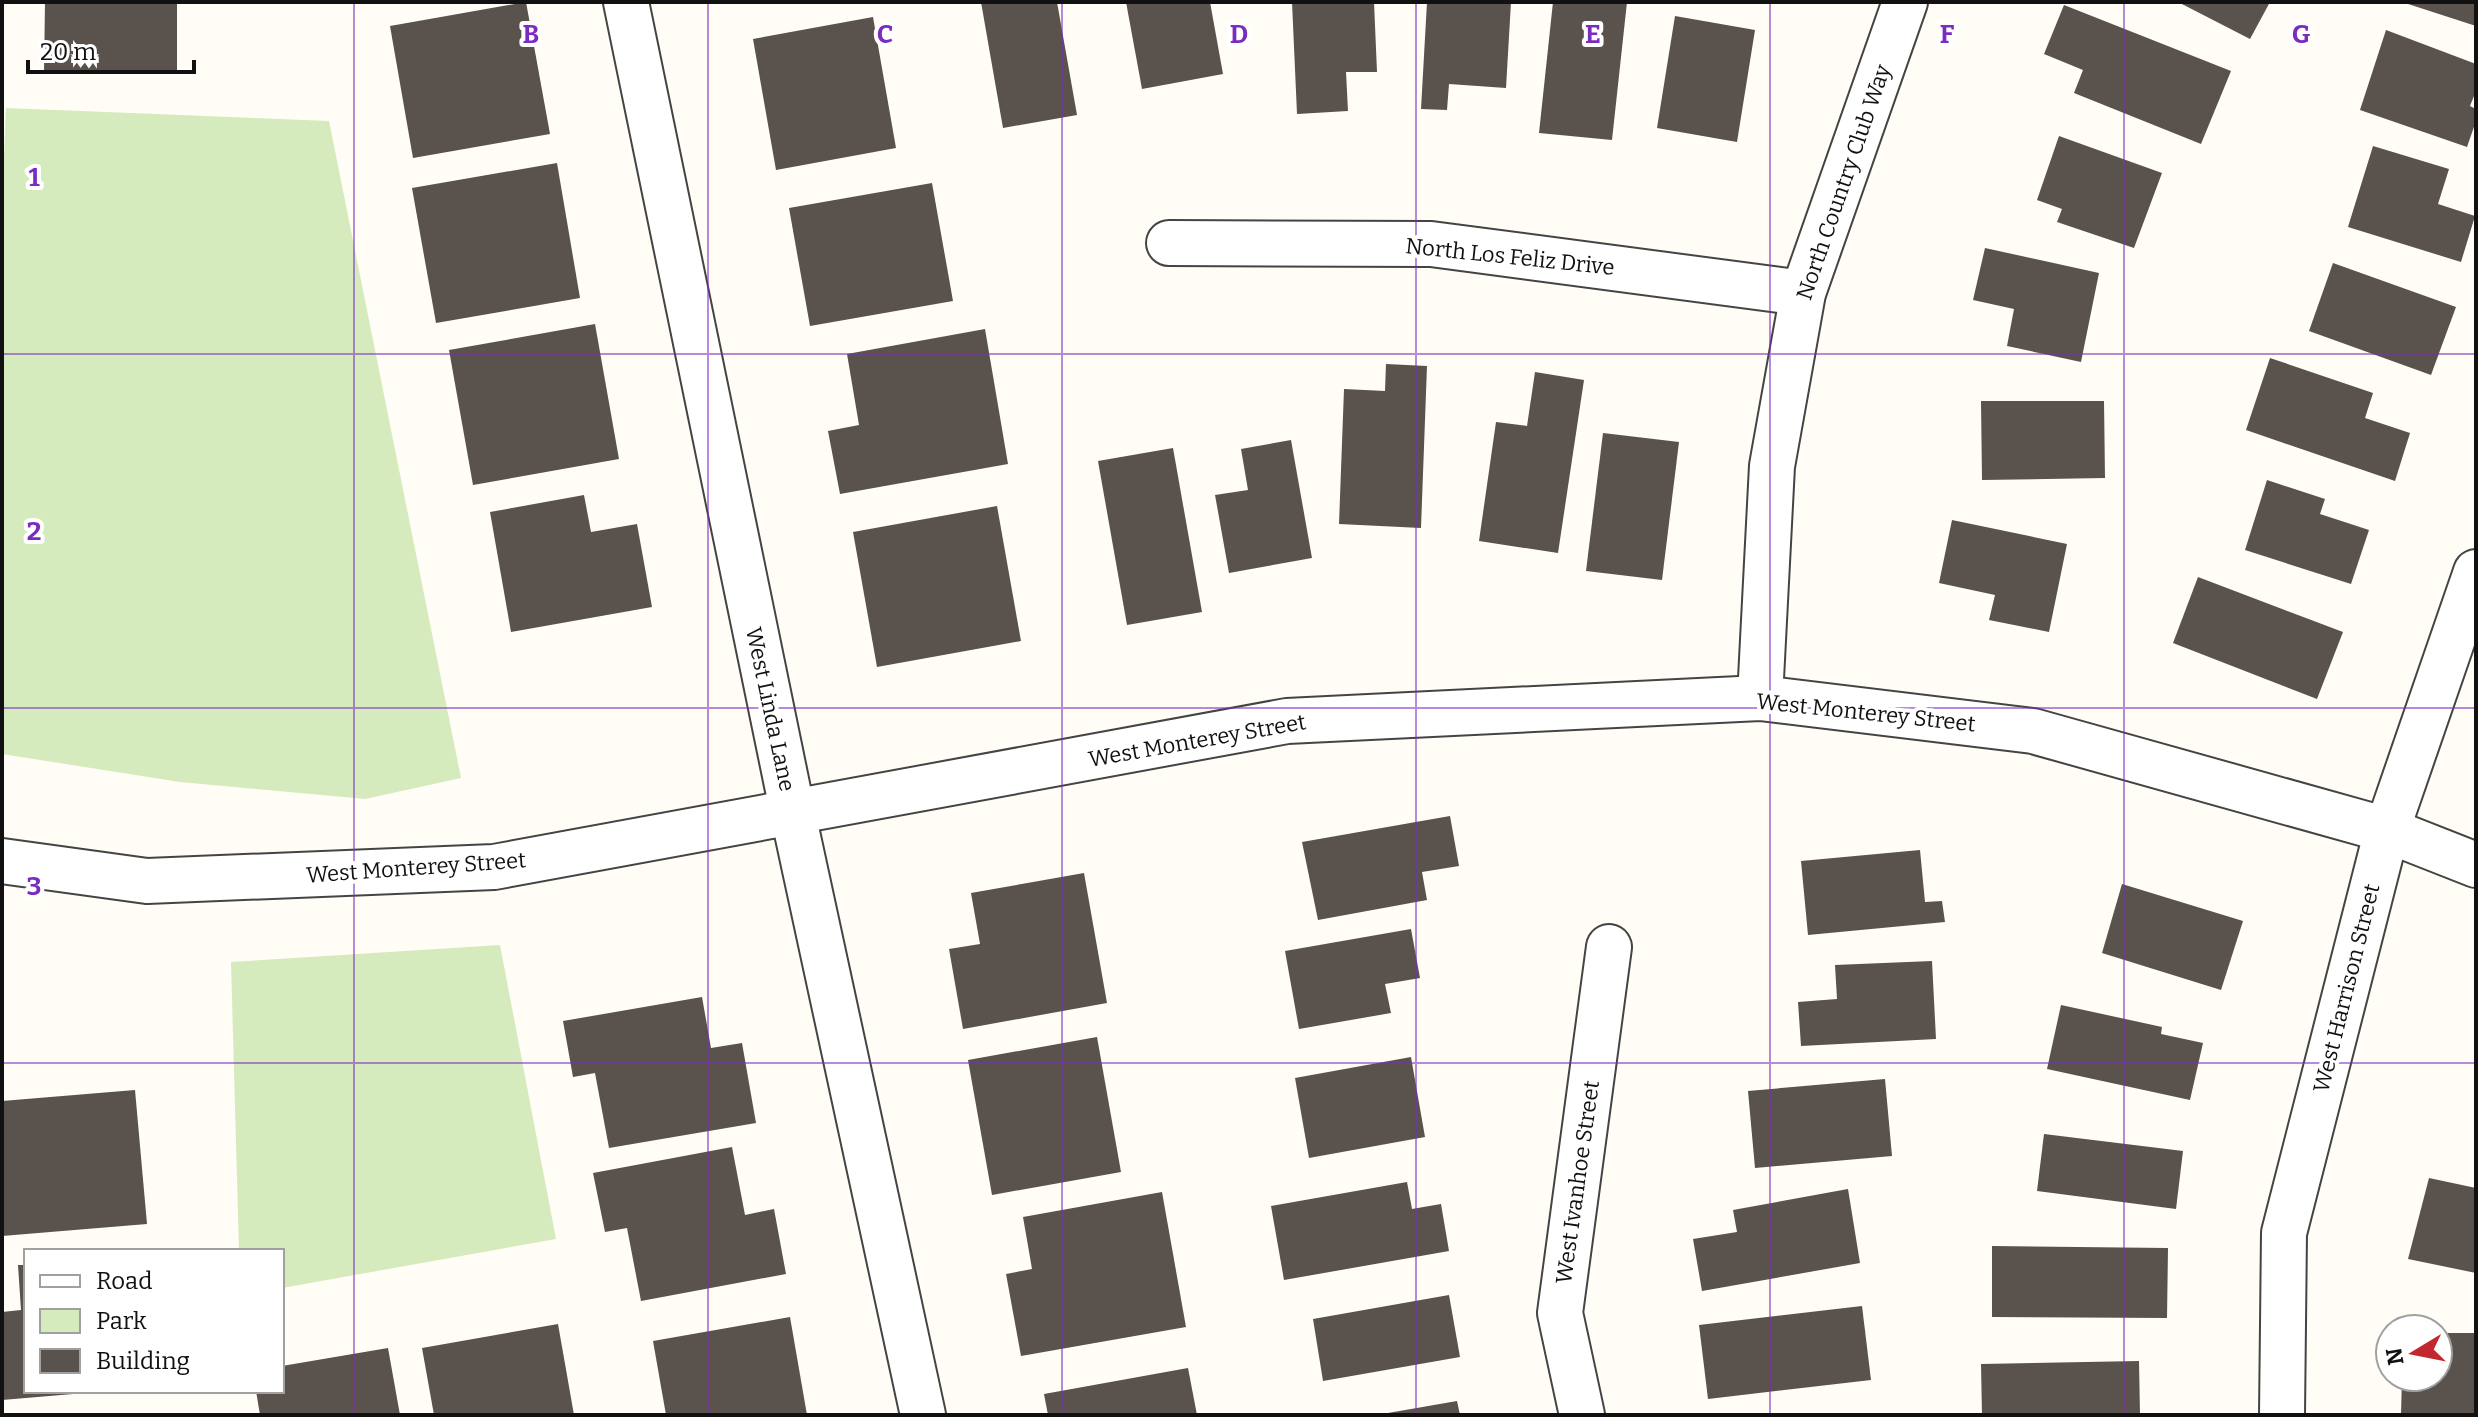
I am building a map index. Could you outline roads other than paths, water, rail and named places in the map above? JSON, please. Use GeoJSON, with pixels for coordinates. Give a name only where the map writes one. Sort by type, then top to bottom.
{"type":"FeatureCollection","features":[{"type":"Feature","properties":{"kind":"street","name":"West Linda Lane"},"geometry":{"type":"LineString","coordinates":[[626,2],[793,814],[923,1415]]}},
{"type":"Feature","properties":{"kind":"street","name":"North Country Club Way"},"geometry":{"type":"LineString","coordinates":[[1760,698],[1772,466],[1803,293],[1905,2]]}},
{"type":"Feature","properties":{"kind":"street","name":"North Los Feliz Drive"},"geometry":{"type":"LineString","coordinates":[[1169,243],[1431,244],[1803,293]]}},
{"type":"Feature","properties":{"kind":"street","name":"West Harrison Street"},"geometry":{"type":"LineString","coordinates":[[2282,1415],[2284,1233],[2387,830],[2476,572]]}},
{"type":"Feature","properties":{"kind":"street","name":"West Monterey Street"},"geometry":{"type":"LineString","coordinates":[[2,861],[147,881],[494,867],[1287,721],[1760,698],[2033,731],[2387,830],[2476,865]]}},
{"type":"Feature","properties":{"kind":"street","name":"West Ivanhoe Street"},"geometry":{"type":"LineString","coordinates":[[1582,1415],[1560,1313],[1609,947]]}}]}
